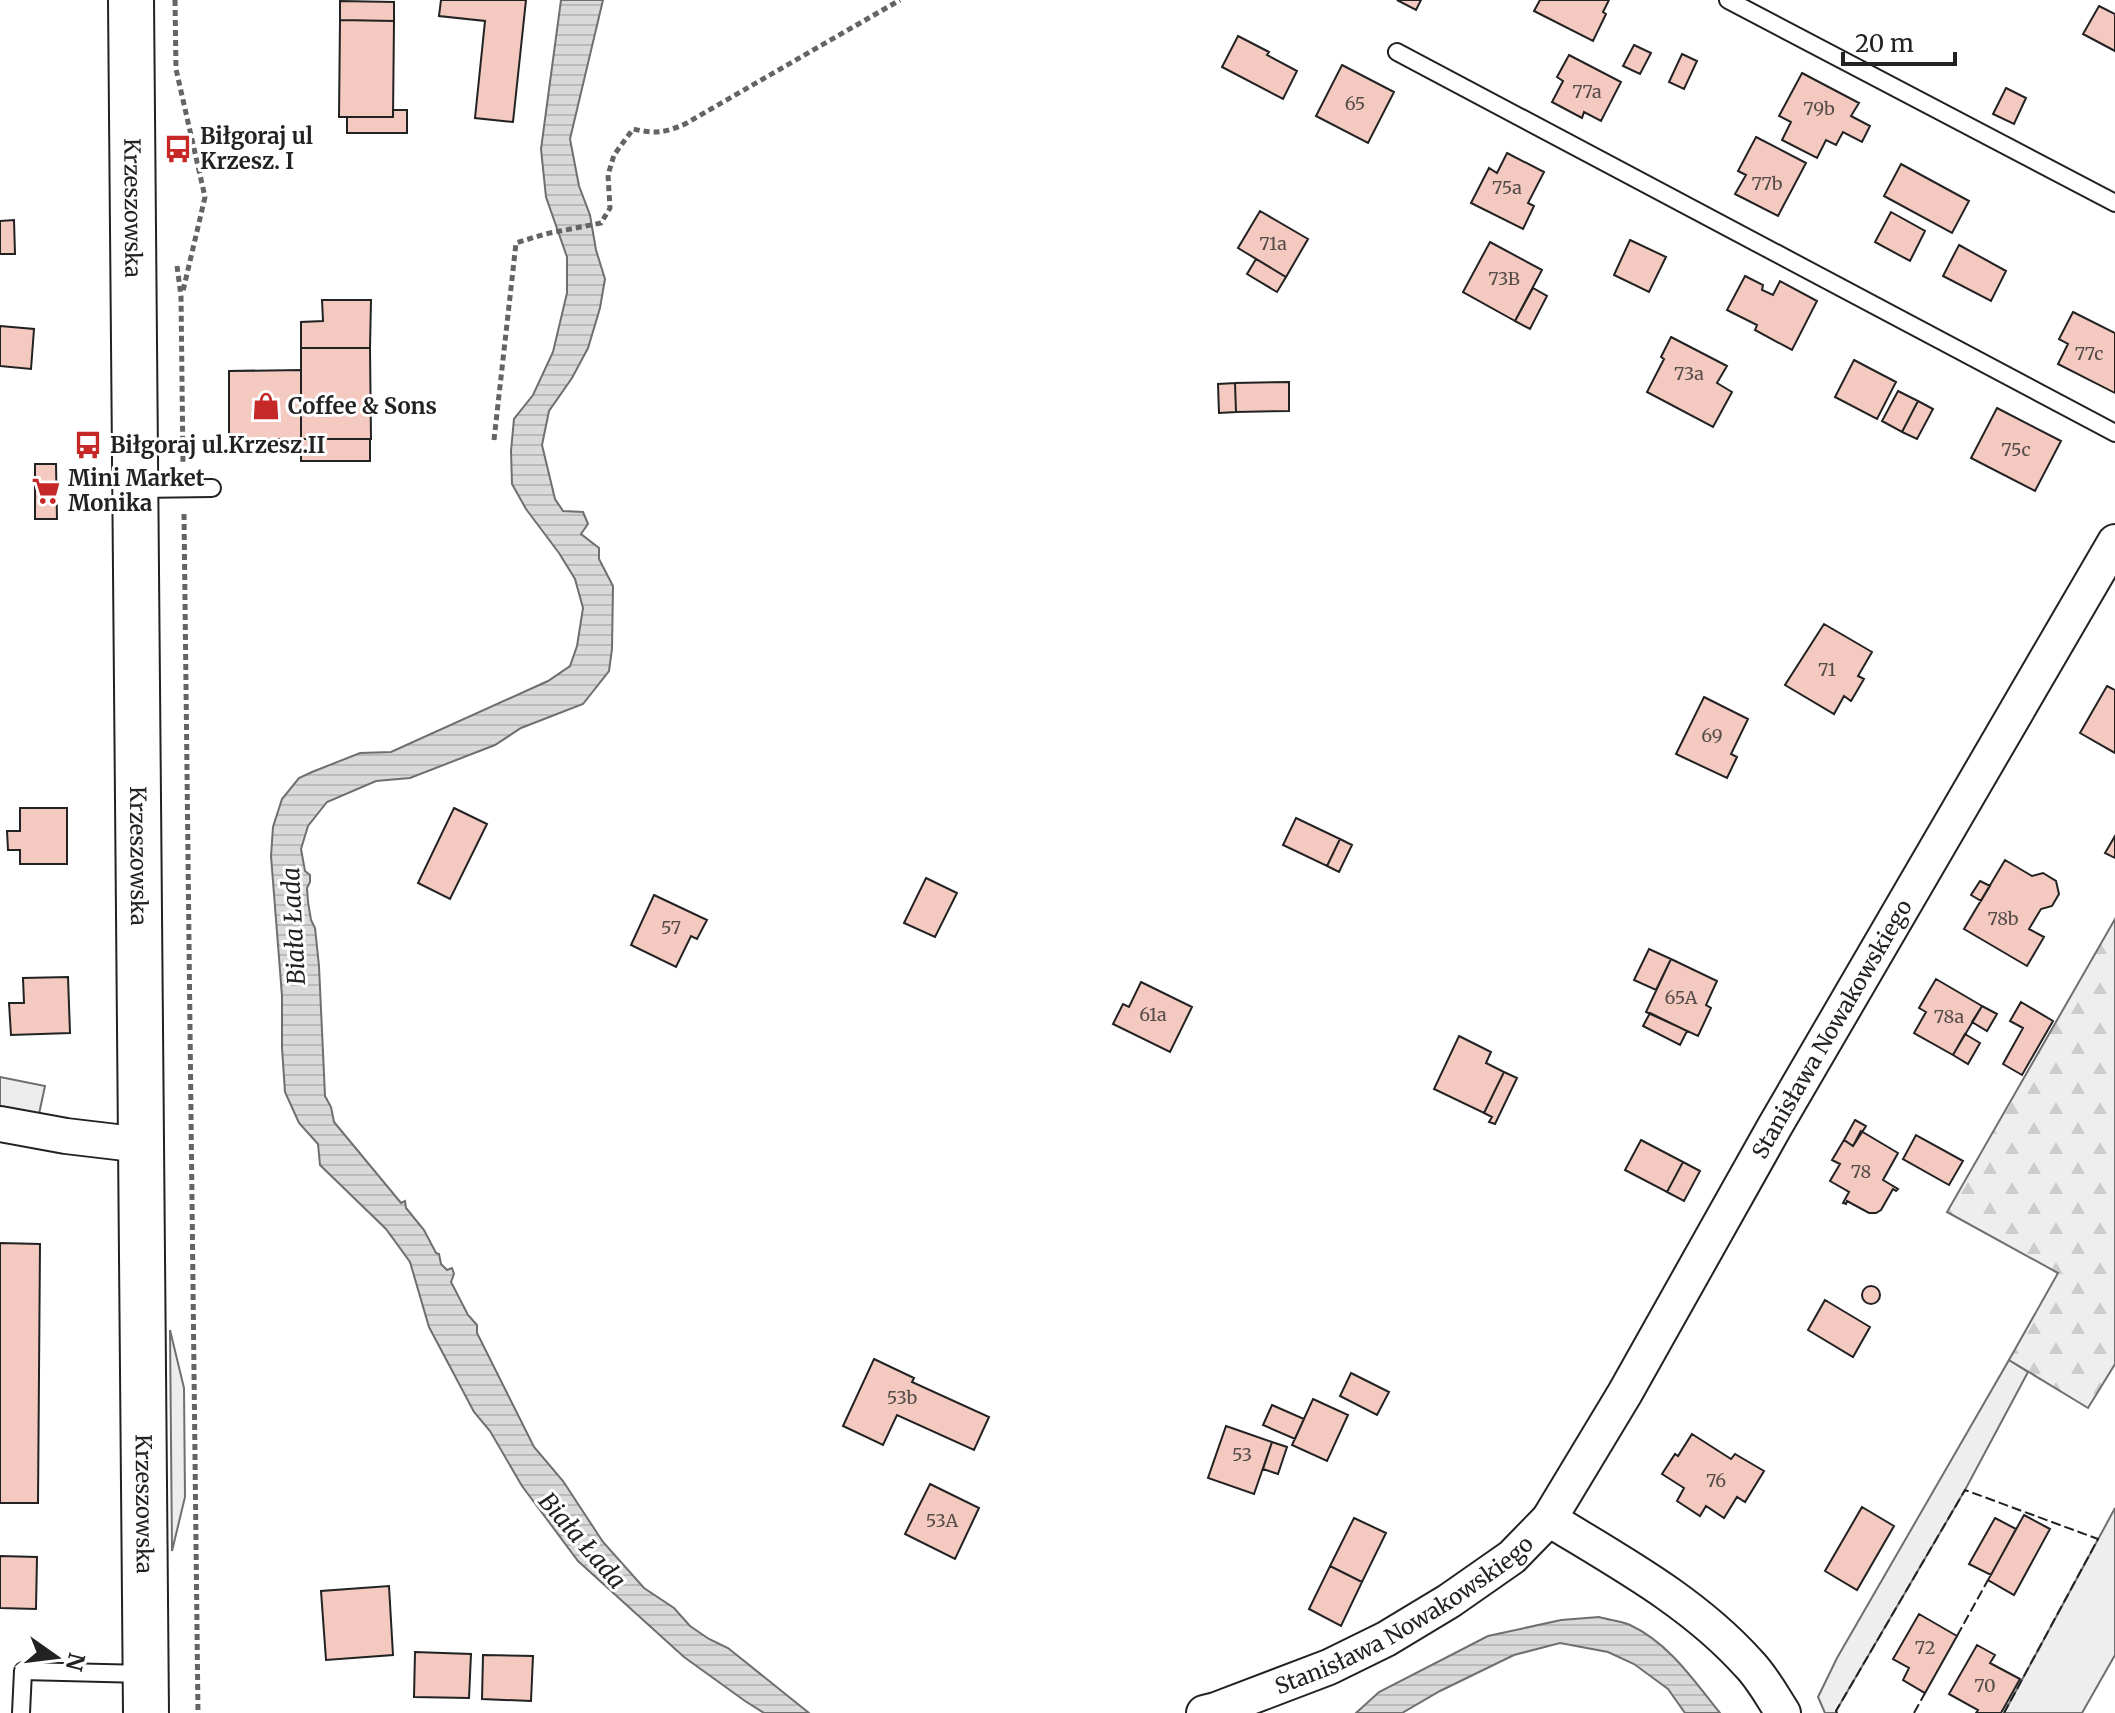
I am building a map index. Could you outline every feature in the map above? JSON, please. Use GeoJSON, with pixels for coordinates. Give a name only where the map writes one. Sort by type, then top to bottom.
{"type":"FeatureCollection","features":[{"type":"Feature","properties":{"kind":"main road","name":"Krzeszowska"},"geometry":{"type":"LineString","coordinates":[[131,0],[146,1693]]}},
{"type":"Feature","properties":{"kind":"street","name":"Stanisława Nowakowskiego"},"geometry":{"type":"LineString","coordinates":[[1204,1713],[1329,1667],[1386,1639],[1449,1601],[1512,1557],[1549,1519],[1625,1393],[1775,1126],[2115,542]]}},
{"type":"Feature","properties":{"kind":"street"},"geometry":{"type":"LineString","coordinates":[[0,1124],[142,1145]]}},
{"type":"Feature","properties":{"kind":"street","name":"Stanisława Nowakowskiego"},"geometry":{"type":"LineString","coordinates":[[1549,1519],[1670,1593],[1710,1626],[1750,1664],[1783,1713]]}},
{"type":"Feature","properties":{"kind":"lane"},"geometry":{"type":"LineString","coordinates":[[1728,0],[2115,203]]}},
{"type":"Feature","properties":{"kind":"lane"},"geometry":{"type":"LineString","coordinates":[[1397,52],[2115,433]]}},
{"type":"Feature","properties":{"kind":"lane"},"geometry":{"type":"LineString","coordinates":[[136,489],[212,488]]}},
{"type":"Feature","properties":{"kind":"lane"},"geometry":{"type":"LineString","coordinates":[[21,1713],[23,1671],[146,1693]]}},
{"type":"Feature","properties":{"kind":"path"},"geometry":{"type":"LineString","coordinates":[[175,0],[176,69],[205,197],[181,296],[198,1713]]}},
{"type":"Feature","properties":{"kind":"path"},"geometry":{"type":"LineString","coordinates":[[494,440],[516,243],[601,223],[610,208],[608,175],[614,155],[633,129],[666,132],[685,124],[900,0]]}},
{"type":"Feature","properties":{"kind":"green space"},"geometry":{"type":"Polygon","coordinates":[[[2115,919],[2115,1364],[2088,1408],[2009,1360],[2058,1273],[1947,1212],[2115,919]]]}},
{"type":"Feature","properties":{"kind":"green space"},"geometry":{"type":"Polygon","coordinates":[[[2009,1360],[2028,1372],[1965,1490],[1837,1713],[1825,1713],[1818,1697],[1837,1658],[2009,1360]]]}},
{"type":"Feature","properties":{"kind":"green space"},"geometry":{"type":"Polygon","coordinates":[[[2115,1508],[2115,1655],[2082,1713],[2004,1713],[2115,1508]]]}},
{"type":"Feature","properties":{"kind":"shaded area"},"geometry":{"type":"Polygon","coordinates":[[[0,1077],[45,1086],[39,1114],[0,1106],[0,1077]]]}},
{"type":"Feature","properties":{"kind":"shaded area"},"geometry":{"type":"Polygon","coordinates":[[[170,1330],[184,1388],[185,1497],[172,1551],[170,1330]]]}},
{"type":"Feature","properties":{"kind":"water","name":"Biała Łada"},"geometry":{"type":"Polygon","coordinates":[[[561,0],[603,0],[570,139],[579,186],[590,215],[605,279],[588,348],[549,411],[542,445],[555,499],[563,511],[583,512],[588,524],[581,534],[599,548],[599,559],[613,586],[609,671],[583,704],[521,728],[495,745],[410,778],[376,781],[327,802],[308,826],[301,849],[305,871],[310,875],[308,902],[315,928],[319,966],[325,1096],[334,1122],[401,1203],[405,1201],[406,1208],[439,1254],[441,1264],[447,1270],[452,1268],[454,1274],[451,1282],[468,1315],[477,1325],[477,1333],[534,1447],[563,1481],[603,1542],[644,1588],[674,1608],[690,1626],[728,1648],[809,1713],[764,1713],[745,1701],[684,1657],[578,1561],[522,1486],[490,1431],[474,1412],[429,1327],[410,1262],[386,1229],[320,1165],[318,1144],[299,1123],[285,1092],[282,996],[271,856],[273,827],[282,799],[299,778],[312,772],[360,753],[391,752],[548,681],[570,666],[577,646],[583,608],[575,579],[512,484],[511,451],[514,419],[533,395],[553,352],[567,293],[567,257],[546,197],[541,149],[561,0]]]}},
{"type":"Feature","properties":{"kind":"water"},"geometry":{"type":"Polygon","coordinates":[[[1599,1617],[1630,1625],[1657,1642],[1680,1664],[1720,1713],[1685,1713],[1668,1689],[1634,1664],[1608,1652],[1560,1643],[1514,1655],[1402,1713],[1356,1713],[1379,1692],[1488,1636],[1561,1620],[1599,1617]]]}},
{"type":"Feature","properties":{"kind":"building"},"geometry":{"type":"Polygon","coordinates":[[[441,0],[526,0],[513,122],[475,118],[485,21],[439,16],[441,0]]]}},
{"type":"Feature","properties":{"kind":"building"},"geometry":{"type":"Polygon","coordinates":[[[1397,0],[1421,0],[1416,10],[1397,0]]]}},
{"type":"Feature","properties":{"kind":"building"},"geometry":{"type":"Polygon","coordinates":[[[1540,0],[1609,0],[1593,41],[1534,11],[1540,0]]]}},
{"type":"Feature","properties":{"kind":"building"},"geometry":{"type":"Polygon","coordinates":[[[340,1],[394,2],[394,21],[340,20],[340,1]]]}},
{"type":"Feature","properties":{"kind":"building"},"geometry":{"type":"Polygon","coordinates":[[[2099,6],[2115,14],[2115,51],[2083,34],[2099,6]]]}},
{"type":"Feature","properties":{"kind":"building"},"geometry":{"type":"Polygon","coordinates":[[[340,20],[394,21],[393,117],[339,117],[340,20]]]}},
{"type":"Feature","properties":{"kind":"building"},"geometry":{"type":"Polygon","coordinates":[[[1238,36],[1297,71],[1283,99],[1222,67],[1238,36]]]}},
{"type":"Feature","properties":{"kind":"building"},"geometry":{"type":"Polygon","coordinates":[[[1634,45],[1651,53],[1640,74],[1623,66],[1634,45]]]}},
{"type":"Feature","properties":{"kind":"building"},"geometry":{"type":"Polygon","coordinates":[[[1682,54],[1697,61],[1684,89],[1669,82],[1682,54]]]}},
{"type":"Feature","properties":{"kind":"building"},"geometry":{"type":"Polygon","coordinates":[[[1569,55],[1621,82],[1601,121],[1584,112],[1582,118],[1552,102],[1563,81],[1557,77],[1569,55]]]}},
{"type":"Feature","properties":{"kind":"building"},"geometry":{"type":"Polygon","coordinates":[[[1342,65],[1394,92],[1368,143],[1316,116],[1342,65]]]}},
{"type":"Feature","properties":{"kind":"building"},"geometry":{"type":"Polygon","coordinates":[[[1802,73],[1859,103],[1851,116],[1870,126],[1862,142],[1843,132],[1836,145],[1826,140],[1817,158],[1782,140],[1791,122],[1779,116],[1802,73]]]}},
{"type":"Feature","properties":{"kind":"building"},"geometry":{"type":"Polygon","coordinates":[[[2006,88],[2026,98],[2014,124],[1993,114],[2006,88]]]}},
{"type":"Feature","properties":{"kind":"building"},"geometry":{"type":"Polygon","coordinates":[[[393,110],[407,110],[407,133],[347,133],[347,117],[393,117],[393,110]]]}},
{"type":"Feature","properties":{"kind":"building"},"geometry":{"type":"Polygon","coordinates":[[[1756,137],[1806,163],[1778,216],[1735,194],[1746,175],[1738,171],[1756,137]]]}},
{"type":"Feature","properties":{"kind":"building"},"geometry":{"type":"Polygon","coordinates":[[[1507,153],[1544,172],[1528,203],[1534,206],[1523,229],[1471,203],[1489,168],[1497,173],[1507,153]]]}},
{"type":"Feature","properties":{"kind":"building"},"geometry":{"type":"Polygon","coordinates":[[[1901,164],[1969,201],[1952,233],[1884,196],[1901,164]]]}},
{"type":"Feature","properties":{"kind":"building"},"geometry":{"type":"Polygon","coordinates":[[[1260,211],[1308,239],[1286,277],[1238,248],[1260,211]]]}},
{"type":"Feature","properties":{"kind":"building"},"geometry":{"type":"Polygon","coordinates":[[[1891,212],[1925,231],[1910,261],[1875,242],[1891,212]]]}},
{"type":"Feature","properties":{"kind":"building"},"geometry":{"type":"Polygon","coordinates":[[[14,220],[15,254],[0,254],[0,221],[14,220]]]}},
{"type":"Feature","properties":{"kind":"building"},"geometry":{"type":"Polygon","coordinates":[[[1630,240],[1666,257],[1649,292],[1614,275],[1630,240]]]}},
{"type":"Feature","properties":{"kind":"building"},"geometry":{"type":"Polygon","coordinates":[[[1490,242],[1542,270],[1515,321],[1463,292],[1490,242]]]}},
{"type":"Feature","properties":{"kind":"building"},"geometry":{"type":"Polygon","coordinates":[[[1959,245],[2006,271],[1991,301],[1943,276],[1959,245]]]}},
{"type":"Feature","properties":{"kind":"building"},"geometry":{"type":"Polygon","coordinates":[[[1256,259],[1286,277],[1277,292],[1247,274],[1256,259]]]}},
{"type":"Feature","properties":{"kind":"building"},"geometry":{"type":"Polygon","coordinates":[[[1745,276],[1763,285],[1762,290],[1773,295],[1780,281],[1817,301],[1792,350],[1755,330],[1757,325],[1727,310],[1745,276]]]}},
{"type":"Feature","properties":{"kind":"building"},"geometry":{"type":"Polygon","coordinates":[[[1533,288],[1547,296],[1530,329],[1515,321],[1533,288]]]}},
{"type":"Feature","properties":{"kind":"building"},"geometry":{"type":"Polygon","coordinates":[[[322,300],[371,300],[370,348],[301,348],[301,322],[323,321],[322,300]]]}},
{"type":"Feature","properties":{"kind":"building"},"geometry":{"type":"Polygon","coordinates":[[[2073,312],[2115,333],[2115,393],[2058,364],[2068,344],[2059,339],[2073,312]]]}},
{"type":"Feature","properties":{"kind":"building"},"geometry":{"type":"Polygon","coordinates":[[[0,326],[34,329],[31,369],[0,366],[0,326]]]}},
{"type":"Feature","properties":{"kind":"building"},"geometry":{"type":"Polygon","coordinates":[[[1671,337],[1727,366],[1717,383],[1732,392],[1713,427],[1647,392],[1671,337]]]}},
{"type":"Feature","properties":{"kind":"building"},"geometry":{"type":"Polygon","coordinates":[[[301,348],[370,348],[371,439],[301,439],[301,348]]]}},
{"type":"Feature","properties":{"kind":"building"},"geometry":{"type":"Polygon","coordinates":[[[1854,360],[1896,382],[1877,419],[1835,397],[1854,360]]]}},
{"type":"Feature","properties":{"kind":"building"},"geometry":{"type":"Polygon","coordinates":[[[301,370],[301,439],[229,439],[229,371],[301,370]]]}},
{"type":"Feature","properties":{"kind":"building"},"geometry":{"type":"Polygon","coordinates":[[[1289,382],[1289,411],[1236,412],[1235,383],[1289,382]]]}},
{"type":"Feature","properties":{"kind":"building"},"geometry":{"type":"Polygon","coordinates":[[[1235,383],[1236,412],[1219,413],[1218,384],[1235,383]]]}},
{"type":"Feature","properties":{"kind":"building"},"geometry":{"type":"Polygon","coordinates":[[[1898,391],[1918,401],[1902,432],[1882,421],[1898,391]]]}},
{"type":"Feature","properties":{"kind":"building"},"geometry":{"type":"Polygon","coordinates":[[[1918,401],[1933,409],[1917,439],[1902,432],[1918,401]]]}},
{"type":"Feature","properties":{"kind":"building"},"geometry":{"type":"Polygon","coordinates":[[[1997,408],[2061,441],[2035,491],[1971,458],[1997,408]]]}},
{"type":"Feature","properties":{"kind":"building"},"geometry":{"type":"Polygon","coordinates":[[[301,439],[370,439],[370,461],[301,461],[301,439]]]}},
{"type":"Feature","properties":{"kind":"building","name":"Mini Market Monika"},"geometry":{"type":"Polygon","coordinates":[[[35,464],[56,464],[57,519],[35,519],[35,464]]]}},
{"type":"Feature","properties":{"kind":"building"},"geometry":{"type":"Polygon","coordinates":[[[1824,624],[1872,652],[1858,676],[1864,679],[1851,701],[1844,696],[1834,714],[1785,685],[1824,624]]]}},
{"type":"Feature","properties":{"kind":"building"},"geometry":{"type":"Polygon","coordinates":[[[2107,686],[2115,690],[2115,753],[2080,733],[2107,686]]]}},
{"type":"Feature","properties":{"kind":"building"},"geometry":{"type":"Polygon","coordinates":[[[1704,697],[1748,719],[1731,754],[1737,757],[1727,778],[1676,754],[1704,697]]]}},
{"type":"Feature","properties":{"kind":"building"},"geometry":{"type":"Polygon","coordinates":[[[20,808],[67,808],[67,864],[20,864],[20,850],[8,850],[7,831],[20,831],[20,808]]]}},
{"type":"Feature","properties":{"kind":"building"},"geometry":{"type":"Polygon","coordinates":[[[454,808],[487,824],[450,899],[418,883],[454,808]]]}},
{"type":"Feature","properties":{"kind":"building"},"geometry":{"type":"Polygon","coordinates":[[[1296,818],[1340,839],[1327,866],[1283,845],[1296,818]]]}},
{"type":"Feature","properties":{"kind":"building"},"geometry":{"type":"Polygon","coordinates":[[[2115,836],[2115,858],[2105,853],[2115,836]]]}},
{"type":"Feature","properties":{"kind":"building"},"geometry":{"type":"Polygon","coordinates":[[[1340,839],[1352,845],[1339,872],[1327,866],[1340,839]]]}},
{"type":"Feature","properties":{"kind":"building"},"geometry":{"type":"Polygon","coordinates":[[[2005,860],[2032,876],[2043,873],[2056,881],[2059,894],[2052,906],[2041,909],[2029,929],[2044,937],[2027,966],[1964,929],[2005,860]]]}},
{"type":"Feature","properties":{"kind":"building"},"geometry":{"type":"Polygon","coordinates":[[[926,878],[957,893],[935,937],[904,923],[926,878]]]}},
{"type":"Feature","properties":{"kind":"building"},"geometry":{"type":"Polygon","coordinates":[[[1980,881],[1990,886],[1981,901],[1971,895],[1980,881]]]}},
{"type":"Feature","properties":{"kind":"building"},"geometry":{"type":"Polygon","coordinates":[[[654,895],[707,920],[697,939],[691,936],[676,967],[631,945],[654,895]]]}},
{"type":"Feature","properties":{"kind":"building"},"geometry":{"type":"Polygon","coordinates":[[[1649,949],[1671,959],[1656,990],[1634,980],[1649,949]]]}},
{"type":"Feature","properties":{"kind":"building"},"geometry":{"type":"Polygon","coordinates":[[[1671,959],[1717,981],[1706,1005],[1711,1008],[1698,1036],[1646,1012],[1671,959]]]}},
{"type":"Feature","properties":{"kind":"building"},"geometry":{"type":"Polygon","coordinates":[[[68,977],[70,1033],[11,1035],[9,1003],[24,1003],[23,978],[68,977]]]}},
{"type":"Feature","properties":{"kind":"building"},"geometry":{"type":"Polygon","coordinates":[[[1936,979],[1982,1006],[1953,1055],[1914,1033],[1926,1012],[1919,1008],[1936,979]]]}},
{"type":"Feature","properties":{"kind":"building"},"geometry":{"type":"Polygon","coordinates":[[[1141,982],[1192,1007],[1170,1052],[1113,1024],[1123,1004],[1129,1007],[1141,982]]]}},
{"type":"Feature","properties":{"kind":"building"},"geometry":{"type":"Polygon","coordinates":[[[2021,1002],[2053,1021],[2022,1075],[2003,1064],[2023,1028],[2010,1021],[2021,1002]]]}},
{"type":"Feature","properties":{"kind":"building"},"geometry":{"type":"Polygon","coordinates":[[[1982,1006],[1997,1014],[1987,1031],[1972,1022],[1982,1006]]]}},
{"type":"Feature","properties":{"kind":"building"},"geometry":{"type":"Polygon","coordinates":[[[1650,1013],[1687,1031],[1680,1045],[1643,1026],[1650,1013]]]}},
{"type":"Feature","properties":{"kind":"building"},"geometry":{"type":"Polygon","coordinates":[[[1965,1034],[1980,1043],[1968,1064],[1953,1055],[1965,1034]]]}},
{"type":"Feature","properties":{"kind":"building"},"geometry":{"type":"Polygon","coordinates":[[[1459,1036],[1491,1052],[1486,1063],[1504,1072],[1484,1113],[1434,1089],[1459,1036]]]}},
{"type":"Feature","properties":{"kind":"building"},"geometry":{"type":"Polygon","coordinates":[[[1504,1072],[1517,1078],[1495,1124],[1489,1122],[1492,1117],[1484,1113],[1504,1072]]]}},
{"type":"Feature","properties":{"kind":"building"},"geometry":{"type":"Polygon","coordinates":[[[1855,1120],[1866,1126],[1853,1146],[1844,1140],[1855,1120]]]}},
{"type":"Feature","properties":{"kind":"building"},"geometry":{"type":"Polygon","coordinates":[[[1861,1131],[1898,1153],[1883,1180],[1898,1189],[1893,1189],[1876,1213],[1869,1213],[1847,1201],[1843,1203],[1849,1192],[1830,1181],[1840,1164],[1832,1160],[1844,1140],[1853,1146],[1861,1131]]]}},
{"type":"Feature","properties":{"kind":"building"},"geometry":{"type":"Polygon","coordinates":[[[1916,1135],[1963,1161],[1949,1185],[1903,1159],[1916,1135]]]}},
{"type":"Feature","properties":{"kind":"building"},"geometry":{"type":"Polygon","coordinates":[[[1641,1140],[1683,1162],[1667,1192],[1625,1170],[1641,1140]]]}},
{"type":"Feature","properties":{"kind":"building"},"geometry":{"type":"Polygon","coordinates":[[[1683,1162],[1700,1171],[1684,1201],[1667,1192],[1683,1162]]]}},
{"type":"Feature","properties":{"kind":"building"},"geometry":{"type":"Polygon","coordinates":[[[0,1243],[40,1244],[38,1503],[0,1503],[0,1243]]]}},
{"type":"Feature","properties":{"kind":"building"},"geometry":{"type":"Polygon","coordinates":[[[1867,1286],[1875,1286],[1880,1295],[1878,1302],[1867,1304],[1862,1299],[1862,1291],[1867,1286]]]}},
{"type":"Feature","properties":{"kind":"building"},"geometry":{"type":"Polygon","coordinates":[[[1825,1300],[1870,1327],[1853,1357],[1808,1330],[1825,1300]]]}},
{"type":"Feature","properties":{"kind":"building"},"geometry":{"type":"Polygon","coordinates":[[[874,1359],[914,1378],[912,1382],[989,1417],[974,1450],[897,1415],[883,1445],[843,1426],[874,1359]]]}},
{"type":"Feature","properties":{"kind":"building"},"geometry":{"type":"Polygon","coordinates":[[[1351,1373],[1389,1392],[1377,1415],[1340,1396],[1351,1373]]]}},
{"type":"Feature","properties":{"kind":"building"},"geometry":{"type":"Polygon","coordinates":[[[1313,1399],[1348,1415],[1327,1461],[1292,1445],[1313,1399]]]}},
{"type":"Feature","properties":{"kind":"building"},"geometry":{"type":"Polygon","coordinates":[[[1272,1405],[1304,1419],[1295,1439],[1263,1425],[1272,1405]]]}},
{"type":"Feature","properties":{"kind":"building"},"geometry":{"type":"Polygon","coordinates":[[[1226,1426],[1272,1442],[1254,1494],[1208,1478],[1226,1426]]]}},
{"type":"Feature","properties":{"kind":"building"},"geometry":{"type":"Polygon","coordinates":[[[1692,1434],[1731,1459],[1735,1454],[1764,1471],[1745,1502],[1737,1497],[1724,1518],[1706,1506],[1700,1516],[1677,1501],[1684,1488],[1662,1474],[1692,1434]]]}},
{"type":"Feature","properties":{"kind":"building"},"geometry":{"type":"Polygon","coordinates":[[[1272,1442],[1287,1447],[1278,1474],[1263,1469],[1272,1442]]]}},
{"type":"Feature","properties":{"kind":"building"},"geometry":{"type":"Polygon","coordinates":[[[930,1484],[979,1508],[955,1559],[905,1534],[930,1484]]]}},
{"type":"Feature","properties":{"kind":"building"},"geometry":{"type":"Polygon","coordinates":[[[1862,1507],[1894,1526],[1857,1590],[1825,1571],[1862,1507]]]}},
{"type":"Feature","properties":{"kind":"building"},"geometry":{"type":"Polygon","coordinates":[[[2024,1515],[2050,1529],[2014,1595],[1988,1580],[2024,1515]]]}},
{"type":"Feature","properties":{"kind":"building"},"geometry":{"type":"Polygon","coordinates":[[[1354,1518],[1386,1533],[1362,1582],[1330,1566],[1354,1518]]]}},
{"type":"Feature","properties":{"kind":"building"},"geometry":{"type":"Polygon","coordinates":[[[1995,1518],[2016,1529],[1991,1575],[1969,1564],[1995,1518]]]}},
{"type":"Feature","properties":{"kind":"building"},"geometry":{"type":"Polygon","coordinates":[[[0,1556],[37,1557],[36,1609],[0,1608],[0,1556]]]}},
{"type":"Feature","properties":{"kind":"building"},"geometry":{"type":"Polygon","coordinates":[[[1330,1566],[1362,1582],[1341,1626],[1309,1609],[1330,1566]]]}},
{"type":"Feature","properties":{"kind":"building"},"geometry":{"type":"Polygon","coordinates":[[[389,1586],[393,1655],[326,1660],[321,1591],[389,1586]]]}},
{"type":"Feature","properties":{"kind":"building"},"geometry":{"type":"Polygon","coordinates":[[[1919,1614],[1957,1636],[1925,1693],[1903,1680],[1909,1668],[1893,1659],[1919,1614]]]}},
{"type":"Feature","properties":{"kind":"building"},"geometry":{"type":"Polygon","coordinates":[[[1977,1645],[1995,1655],[1990,1663],[2020,1679],[2001,1713],[1976,1713],[1978,1710],[1949,1694],[1977,1645]]]}},
{"type":"Feature","properties":{"kind":"building"},"geometry":{"type":"Polygon","coordinates":[[[415,1652],[471,1654],[469,1698],[414,1697],[415,1652]]]}},
{"type":"Feature","properties":{"kind":"building"},"geometry":{"type":"Polygon","coordinates":[[[483,1655],[533,1656],[531,1701],[482,1699],[483,1655]]]}},
{"type":"Feature","properties":{"kind":"fence"},"geometry":{"type":"LineString","coordinates":[[1837,1713],[1965,1490],[2098,1539],[2004,1713]]}},
{"type":"Feature","properties":{"kind":"fence"},"geometry":{"type":"LineString","coordinates":[[1957,1636],[1988,1580]]}},
{"type":"Feature","properties":{"kind":"fence"},"geometry":{"type":"LineString","coordinates":[[1914,1713],[1925,1693]]}},
{"type":"Feature","properties":{"kind":"place","name":"Biłgoraj ul Krzesz. I"},"geometry":{"type":"Point","coordinates":[178,149]}},
{"type":"Feature","properties":{"kind":"place","name":"Coffee & Sons"},"geometry":{"type":"Point","coordinates":[266,406]}},
{"type":"Feature","properties":{"kind":"place","name":"Biłgoraj ul.Krzesz.II"},"geometry":{"type":"Point","coordinates":[88,445]}},
{"type":"Feature","properties":{"kind":"place","name":"Mini Market Monika"},"geometry":{"type":"Point","coordinates":[46,491]}}]}
